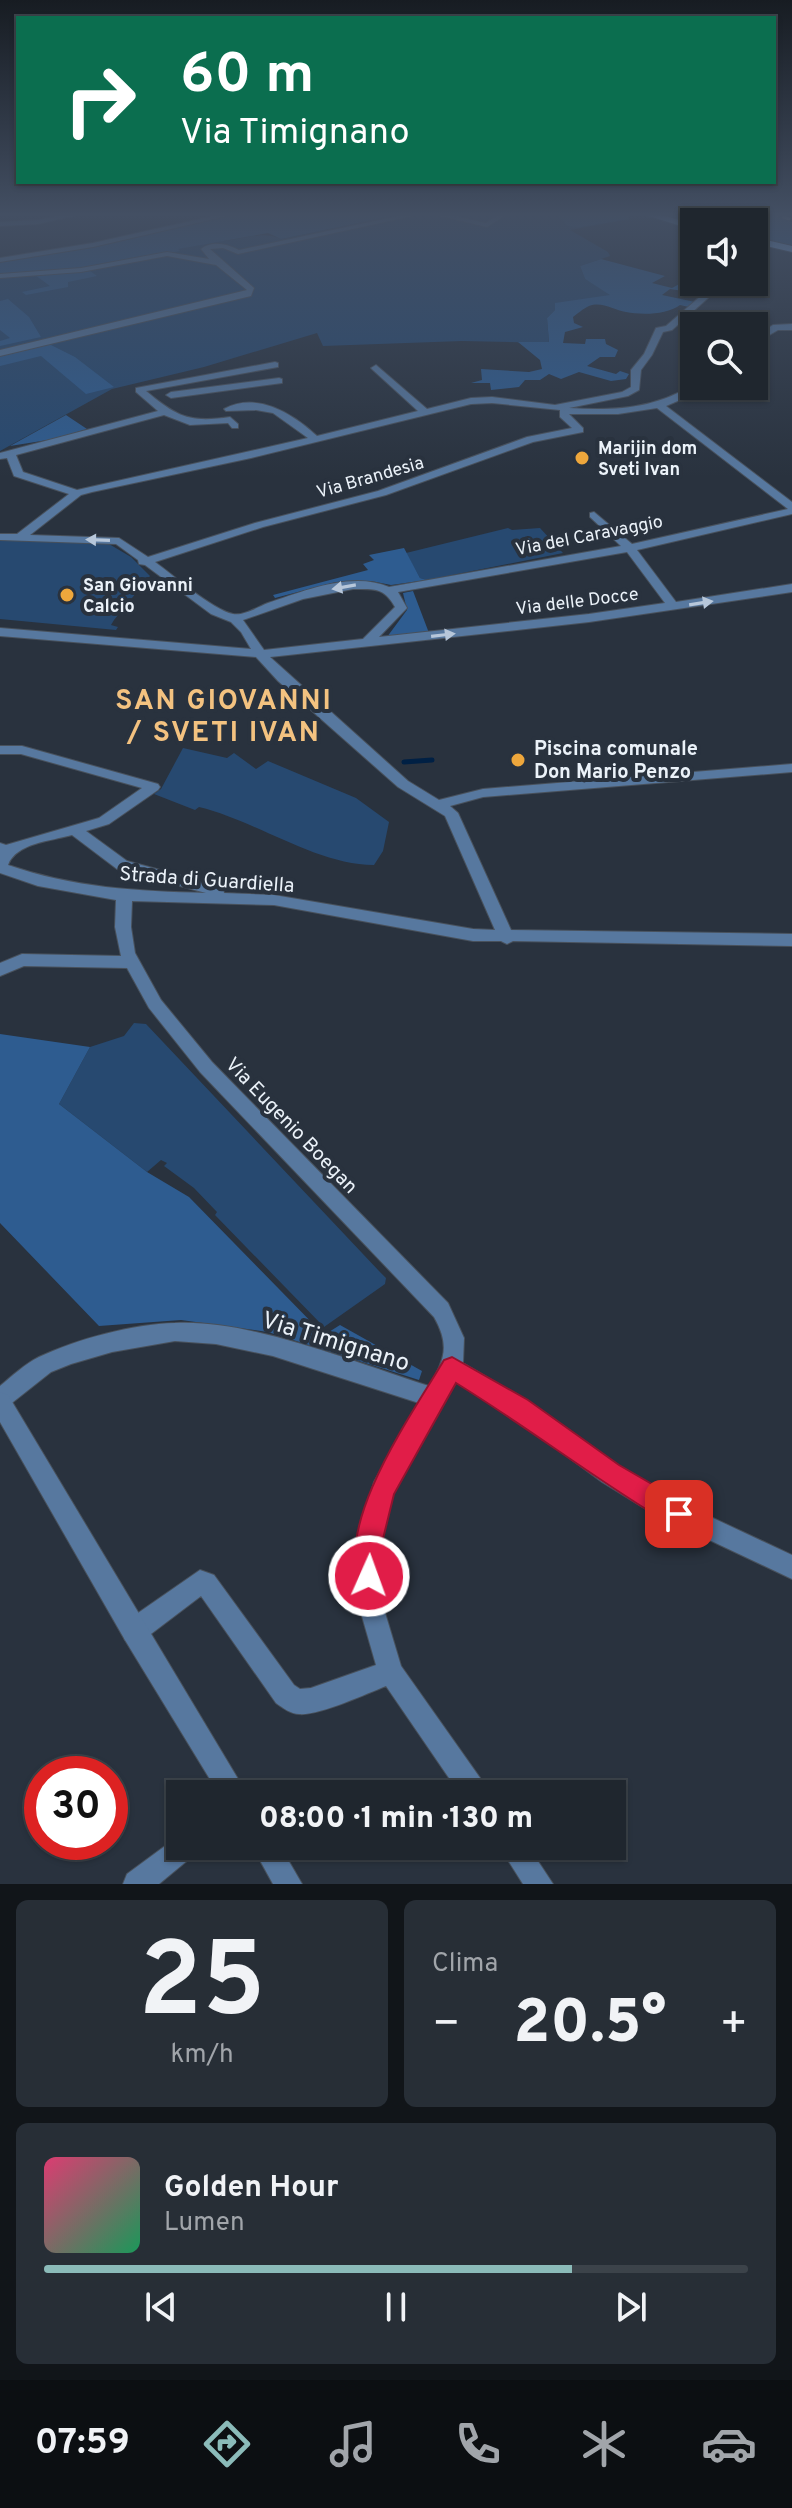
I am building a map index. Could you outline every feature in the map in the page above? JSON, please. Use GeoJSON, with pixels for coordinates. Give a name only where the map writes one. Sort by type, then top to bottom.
{"type":"FeatureCollection","features":[{"type":"Feature","properties":{"kind":"street"},"geometry":{"type":"LineString","coordinates":[[0,353],[227,301]]}},
{"type":"Feature","properties":{"kind":"street"},"geometry":{"type":"LineString","coordinates":[[560,410],[636,388],[636,370],[648,355],[659,330],[669,328],[700,301]]}},
{"type":"Feature","properties":{"kind":"street"},"geometry":{"type":"LineString","coordinates":[[768,332],[776,327],[792,327]]}},
{"type":"Feature","properties":{"kind":"street"},"geometry":{"type":"LineString","coordinates":[[235,426],[230,420],[197,425],[164,412],[139,390],[275,365]]}},
{"type":"Feature","properties":{"kind":"street"},"geometry":{"type":"LineString","coordinates":[[376,368],[426,413]]}},
{"type":"Feature","properties":{"kind":"street"},"geometry":{"type":"LineString","coordinates":[[150,399],[279,381]]}},
{"type":"Feature","properties":{"kind":"street"},"geometry":{"type":"LineString","coordinates":[[19,538],[77,493],[479,400],[602,413],[659,405],[680,397]]}},
{"type":"Feature","properties":{"kind":"street"},"geometry":{"type":"LineString","coordinates":[[229,409],[259,404],[292,418],[315,439]]}},
{"type":"Feature","properties":{"kind":"street"},"geometry":{"type":"LineString","coordinates":[[659,405],[792,509]]}},
{"type":"Feature","properties":{"kind":"street","name":"Via Brandesia"},"geometry":{"type":"LineString","coordinates":[[143,562],[267,523],[382,493],[531,439],[580,430],[560,410]]}},
{"type":"Feature","properties":{"kind":"street"},"geometry":{"type":"LineString","coordinates":[[3,455],[164,412]]}},
{"type":"Feature","properties":{"kind":"street"},"geometry":{"type":"LineString","coordinates":[[3,455],[12,456],[18,474],[77,493]]}},
{"type":"Feature","properties":{"kind":"street","name":"Via del Caravaggio"},"geometry":{"type":"LineString","coordinates":[[235,619],[344,585],[369,584],[391,590],[630,548],[792,509]]}},
{"type":"Feature","properties":{"kind":"street"},"geometry":{"type":"LineString","coordinates":[[594,515],[630,548],[674,607]]}},
{"type":"Feature","properties":{"kind":"street"},"geometry":{"type":"LineString","coordinates":[[0,537],[119,541],[143,562],[215,611],[235,619],[260,654],[386,770],[403,784],[440,804],[454,818],[507,938]]}},
{"type":"Feature","properties":{"kind":"street","name":"Via delle Docce"},"geometry":{"type":"LineString","coordinates":[[0,632],[260,654],[674,607],[792,588]]}},
{"type":"Feature","properties":{"kind":"street"},"geometry":{"type":"LineString","coordinates":[[365,643],[377,635],[401,608],[398,597],[391,590]]}},
{"type":"Feature","properties":{"kind":"street"},"geometry":{"type":"LineString","coordinates":[[0,750],[22,750],[153,787],[116,815],[76,831],[15,846],[2,856]]}},
{"type":"Feature","properties":{"kind":"street"},"geometry":{"type":"LineString","coordinates":[[440,804],[483,793],[792,768]]}},
{"type":"Feature","properties":{"kind":"street"},"geometry":{"type":"LineString","coordinates":[[76,831],[122,865],[145,874],[251,898]]}},
{"type":"Feature","properties":{"kind":"street","name":"Strada di Guardiella"},"geometry":{"type":"LineString","coordinates":[[2,856],[38,881],[124,896],[251,898],[429,930],[507,938],[792,940]]}},
{"type":"Feature","properties":{"kind":"street","name":"Via Eugenio Boegan"},"geometry":{"type":"LineString","coordinates":[[124,896],[123,927],[131,962],[155,1004],[206,1067],[441,1310],[454,1331],[457,1348],[452,1368]]}},
{"type":"Feature","properties":{"kind":"street"},"geometry":{"type":"LineString","coordinates":[[0,970],[22,960],[131,962]]}},
{"type":"Feature","properties":{"kind":"street","name":"Via Timignano"},"geometry":{"type":"LineString","coordinates":[[0,1400],[44,1365],[69,1355],[112,1342],[175,1332],[273,1346],[434,1398]]}},
{"type":"Feature","properties":{"kind":"street"},"geometry":{"type":"LineString","coordinates":[[466,1780],[391,1672],[371,1606],[368,1547],[382,1490],[452,1368],[519,1408],[610,1474],[660,1505],[792,1567]]}},
{"type":"Feature","properties":{"kind":"street"},"geometry":{"type":"LineString","coordinates":[[0,1400],[134,1631],[225,1780]]}},
{"type":"Feature","properties":{"kind":"street"},"geometry":{"type":"LineString","coordinates":[[134,1631],[200,1582],[206,1583],[285,1694],[297,1702],[311,1701],[391,1672]]}},
{"type":"Feature","properties":{"kind":"street"},"geometry":{"type":"LineString","coordinates":[[137,1884],[167,1860]]}},
{"type":"Feature","properties":{"kind":"street"},"geometry":{"type":"LineString","coordinates":[[273,1860],[288,1884]]}},
{"type":"Feature","properties":{"kind":"street"},"geometry":{"type":"LineString","coordinates":[[522,1860],[539,1884]]}},
{"type":"Feature","properties":{"kind":"shaded area"},"geometry":{"type":"Polygon","coordinates":[[[0,301],[590,301],[555,310],[547,318],[549,343],[462,341],[323,346],[317,333],[204,367],[112,389],[0,451],[0,301]]]}},
{"type":"Feature","properties":{"kind":"shaded area"},"geometry":{"type":"Polygon","coordinates":[[[0,301],[10,301],[29,317],[41,337],[0,346],[0,341],[10,338],[0,330],[0,301]]]}},
{"type":"Feature","properties":{"kind":"shaded area"},"geometry":{"type":"Polygon","coordinates":[[[569,301],[695,302],[689,307],[680,305],[661,312],[639,314],[594,305],[573,317],[574,323],[583,327],[565,332],[563,343],[585,344],[586,339],[605,339],[606,344],[618,350],[615,357],[600,357],[587,366],[616,374],[620,371],[629,374],[626,379],[611,381],[579,372],[561,379],[549,374],[540,380],[525,380],[519,387],[491,390],[490,383],[471,383],[482,380],[481,369],[529,372],[542,369],[540,360],[518,342],[549,342],[547,318],[555,310],[555,303],[569,301]]]}},
{"type":"Feature","properties":{"kind":"shaded area"},"geometry":{"type":"Polygon","coordinates":[[[49,344],[75,357],[114,387],[86,394],[41,356],[0,366],[0,355],[49,344]]]}},
{"type":"Feature","properties":{"kind":"shaded area"},"geometry":{"type":"Polygon","coordinates":[[[66,415],[87,429],[54,439],[10,446],[66,415]]]}},
{"type":"Feature","properties":{"kind":"shaded area"},"geometry":{"type":"Polygon","coordinates":[[[508,528],[540,528],[563,553],[427,580],[420,578],[406,553],[508,528]]]}},
{"type":"Feature","properties":{"kind":"shaded area","name":"San Giovanni Calcio"},"geometry":{"type":"Polygon","coordinates":[[[0,540],[109,544],[131,557],[150,576],[114,620],[111,625],[118,627],[116,630],[0,619],[0,540]]]}},
{"type":"Feature","properties":{"kind":"shaded area"},"geometry":{"type":"Polygon","coordinates":[[[404,548],[420,578],[427,580],[391,585],[371,581],[336,582],[275,598],[273,595],[368,570],[363,564],[374,560],[369,555],[404,548]]]}},
{"type":"Feature","properties":{"kind":"shaded area"},"geometry":{"type":"Polygon","coordinates":[[[413,591],[429,633],[387,637],[407,610],[403,593],[413,591]]]}},
{"type":"Feature","properties":{"kind":"shaded area"},"geometry":{"type":"Polygon","coordinates":[[[183,748],[227,758],[234,753],[256,769],[268,761],[356,798],[389,822],[383,851],[374,865],[330,858],[221,814],[199,807],[195,810],[154,794],[161,789],[183,748]]]}},
{"type":"Feature","properties":{"kind":"shaded area"},"geometry":{"type":"Polygon","coordinates":[[[134,1023],[146,1024],[386,1278],[385,1284],[324,1327],[215,1215],[217,1212],[194,1188],[164,1166],[167,1163],[161,1160],[147,1172],[59,1104],[90,1047],[124,1036],[134,1023]]]}},
{"type":"Feature","properties":{"kind":"shaded area"},"geometry":{"type":"Polygon","coordinates":[[[0,1034],[90,1047],[59,1104],[147,1172],[189,1197],[324,1335],[340,1325],[422,1371],[419,1380],[268,1332],[181,1320],[99,1326],[0,1223],[0,1034]]]}},
{"type":"Feature","properties":{"kind":"waterway"},"geometry":{"type":"LineString","coordinates":[[404,762],[432,760]]}},
{"type":"Feature","properties":{"kind":"place","name":"Marijin dom Sveti Ivan"},"geometry":{"type":"Point","coordinates":[582,458]}},
{"type":"Feature","properties":{"kind":"place","name":"San Giovanni Calcio"},"geometry":{"type":"Point","coordinates":[67,595]}},
{"type":"Feature","properties":{"kind":"place","name":"Piscina comunale Don Mario Penzo"},"geometry":{"type":"Point","coordinates":[518,760]}},
{"type":"Feature","properties":{"kind":"district","name":"SAN GIOVANNI / SVETI IVAN"},"geometry":{"type":"Point","coordinates":[224,715]}},
{"type":"Feature","properties":{"kind":"route"},"geometry":{"type":"LineString","coordinates":[[369,1576],[368,1547],[382,1490],[452,1368],[519,1408],[610,1474],[679,1514]]}}]}
